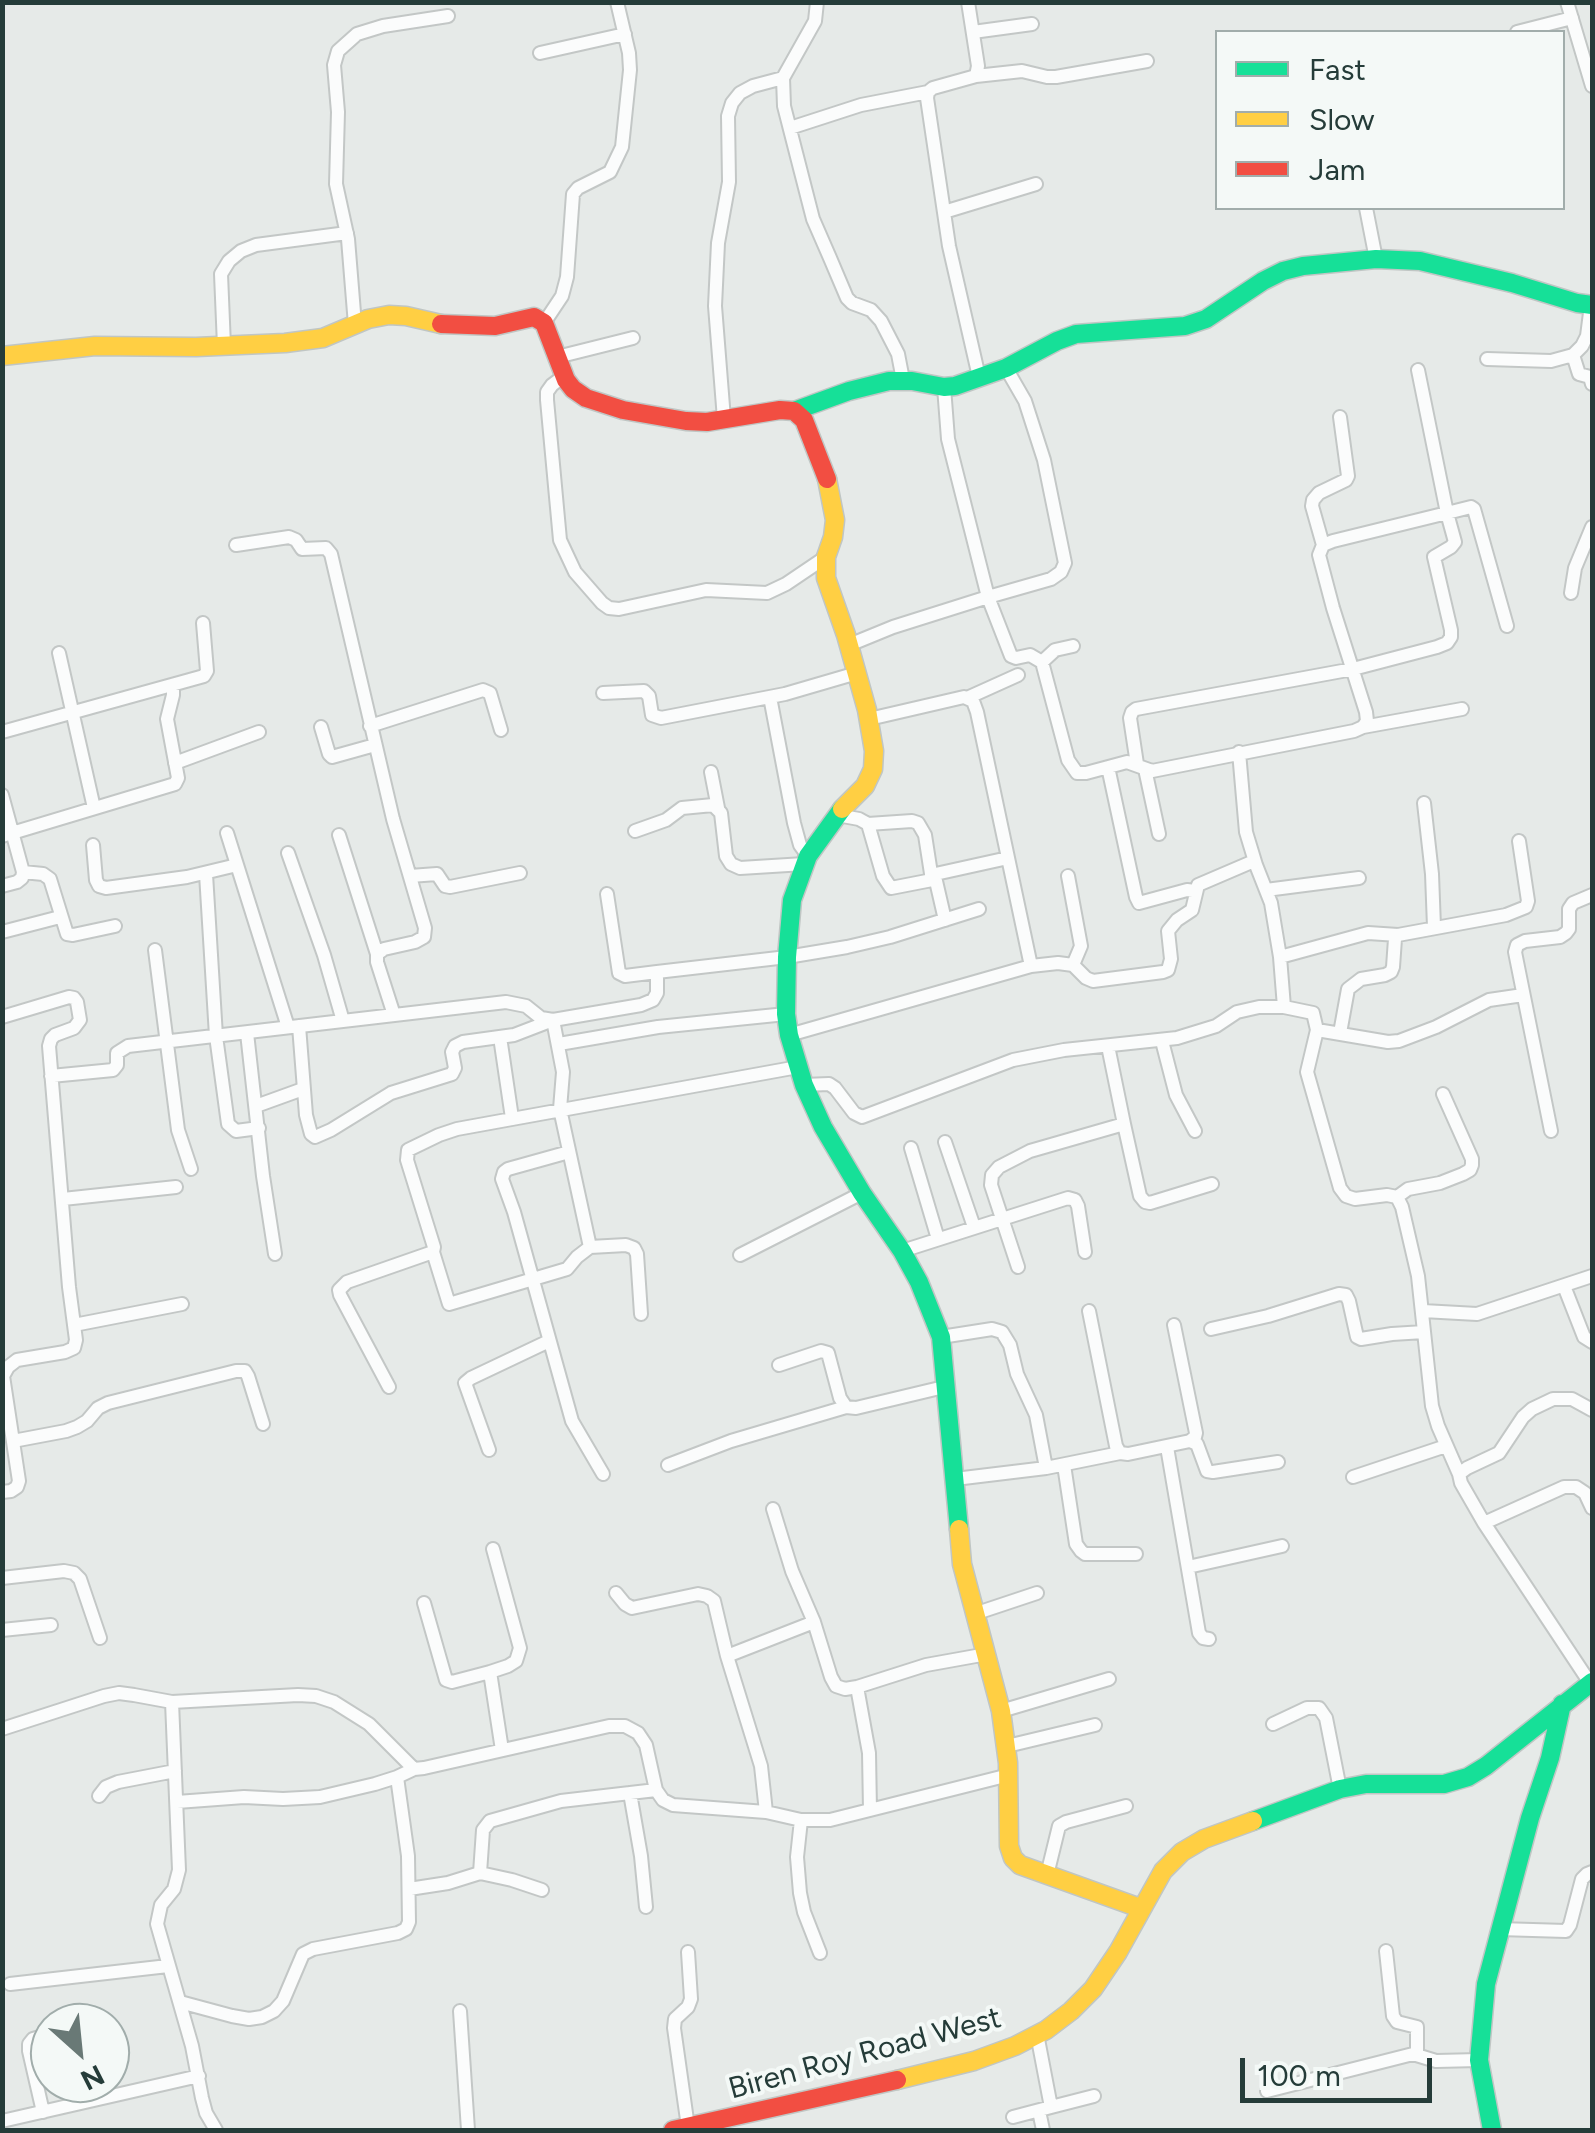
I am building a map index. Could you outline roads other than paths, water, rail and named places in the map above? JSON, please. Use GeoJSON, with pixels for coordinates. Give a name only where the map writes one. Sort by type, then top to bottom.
{"type":"FeatureCollection","features":[{"type":"Feature","properties":{"kind":"street"},"geometry":{"type":"LineString","coordinates":[[544,323],[562,296],[567,277],[573,194],[610,172],[622,146],[630,70],[618,2]]}},
{"type":"Feature","properties":{"kind":"street"},"geometry":{"type":"LineString","coordinates":[[816,2],[815,22],[783,78],[784,106],[813,219],[847,298],[871,310],[881,321],[898,354],[902,380]]}},
{"type":"Feature","properties":{"kind":"street"},"geometry":{"type":"LineString","coordinates":[[968,2],[978,66],[976,76]]}},
{"type":"Feature","properties":{"kind":"street"},"geometry":{"type":"LineString","coordinates":[[1568,2],[1592,86]]}},
{"type":"Feature","properties":{"kind":"street"},"geometry":{"type":"LineString","coordinates":[[355,325],[347,233],[336,184],[338,112],[334,64],[338,52],[356,34],[448,16]]}},
{"type":"Feature","properties":{"kind":"street"},"geometry":{"type":"LineString","coordinates":[[1525,30],[1572,18]]}},
{"type":"Feature","properties":{"kind":"street"},"geometry":{"type":"LineString","coordinates":[[974,32],[1032,24]]}},
{"type":"Feature","properties":{"kind":"street"},"geometry":{"type":"LineString","coordinates":[[540,54],[626,34]]}},
{"type":"Feature","properties":{"kind":"street"},"geometry":{"type":"LineString","coordinates":[[790,128],[861,105],[928,92],[976,76],[1022,71],[1056,77],[1147,61]]}},
{"type":"Feature","properties":{"kind":"street"},"geometry":{"type":"LineString","coordinates":[[724,419],[715,306],[718,243],[728,182],[728,116],[740,94],[783,78]]}},
{"type":"Feature","properties":{"kind":"street"},"geometry":{"type":"LineString","coordinates":[[928,92],[944,212],[979,377]]}},
{"type":"Feature","properties":{"kind":"street"},"geometry":{"type":"LineString","coordinates":[[944,212],[1036,184]]}},
{"type":"Feature","properties":{"kind":"street"},"geometry":{"type":"LineString","coordinates":[[1366,210],[1376,259]]}},
{"type":"Feature","properties":{"kind":"street"},"geometry":{"type":"LineString","coordinates":[[224,346],[221,274],[229,262],[256,245],[347,233]]}},
{"type":"Feature","properties":{"kind":"street"},"geometry":{"type":"LineString","coordinates":[[2,356],[94,346],[285,343],[324,338],[368,319],[389,316],[447,325],[495,326],[534,318],[544,323],[564,376],[586,398],[623,410],[686,422],[794,411],[861,388],[902,380],[944,388],[1006,368],[1076,334],[1185,326],[1206,319],[1263,281],[1303,266],[1376,259],[1420,261],[1592,305],[1587,336],[1573,355],[1552,361],[1487,359]]}},
{"type":"Feature","properties":{"kind":"street"},"geometry":{"type":"LineString","coordinates":[[557,357],[632,338]]}},
{"type":"Feature","properties":{"kind":"street"},"geometry":{"type":"LineString","coordinates":[[1573,355],[1579,374],[1590,377],[1592,384]]}},
{"type":"Feature","properties":{"kind":"street"},"geometry":{"type":"LineString","coordinates":[[849,645],[1050,579],[1065,564],[1044,460],[1025,401],[1006,368]]}},
{"type":"Feature","properties":{"kind":"street"},"geometry":{"type":"LineString","coordinates":[[1159,834],[1130,718],[1136,709],[1353,669],[1438,648],[1451,637],[1434,558],[1455,542],[1418,370]]}},
{"type":"Feature","properties":{"kind":"street"},"geometry":{"type":"LineString","coordinates":[[564,376],[547,392],[560,540],[576,572],[610,608],[706,590],[767,592],[826,557]]}},
{"type":"Feature","properties":{"kind":"street"},"geometry":{"type":"LineString","coordinates":[[944,388],[948,439],[988,597],[1010,656],[1030,655],[1042,662],[1071,768],[1076,773],[1127,762],[1152,771],[1462,709]]}},
{"type":"Feature","properties":{"kind":"street"},"geometry":{"type":"LineString","coordinates":[[794,411],[810,432],[833,502],[835,520],[826,557],[826,578],[849,645],[874,751],[873,769],[865,786],[837,815],[806,860],[792,900],[786,1014],[790,1035],[804,1086],[823,1127],[902,1251],[941,1337],[962,1564],[1001,1710],[1007,1746],[1009,1846],[1013,1858],[1020,1865],[1140,1908]]}},
{"type":"Feature","properties":{"kind":"street"},"geometry":{"type":"LineString","coordinates":[[1340,416],[1348,476],[1319,493],[1312,506],[1323,545],[1319,555],[1366,712],[1363,727]]}},
{"type":"Feature","properties":{"kind":"street"},"geometry":{"type":"LineString","coordinates":[[1323,545],[1471,507],[1507,626]]}},
{"type":"Feature","properties":{"kind":"street"},"geometry":{"type":"LineString","coordinates":[[1571,593],[1575,568],[1592,526]]}},
{"type":"Feature","properties":{"kind":"street"},"geometry":{"type":"LineString","coordinates":[[236,545],[289,537],[302,549],[329,550],[370,726],[425,928],[424,937],[377,954]]}},
{"type":"Feature","properties":{"kind":"street"},"geometry":{"type":"LineString","coordinates":[[2,732],[199,679],[207,671],[203,623]]}},
{"type":"Feature","properties":{"kind":"street"},"geometry":{"type":"LineString","coordinates":[[1042,662],[1054,650],[1073,646]]}},
{"type":"Feature","properties":{"kind":"street"},"geometry":{"type":"LineString","coordinates":[[59,653],[94,808]]}},
{"type":"Feature","properties":{"kind":"street"},"geometry":{"type":"LineString","coordinates":[[603,693],[644,690],[657,718],[770,697],[857,674]]}},
{"type":"Feature","properties":{"kind":"street"},"geometry":{"type":"LineString","coordinates":[[968,698],[1018,675]]}},
{"type":"Feature","properties":{"kind":"street"},"geometry":{"type":"LineString","coordinates":[[8,834],[175,784],[178,778],[167,719],[172,686]]}},
{"type":"Feature","properties":{"kind":"street"},"geometry":{"type":"LineString","coordinates":[[370,726],[483,690],[490,693],[501,730]]}},
{"type":"Feature","properties":{"kind":"street"},"geometry":{"type":"LineString","coordinates":[[770,697],[794,823],[806,860]]}},
{"type":"Feature","properties":{"kind":"street"},"geometry":{"type":"LineString","coordinates":[[869,719],[964,697],[973,701],[1032,966]]}},
{"type":"Feature","properties":{"kind":"street"},"geometry":{"type":"LineString","coordinates":[[321,727],[332,758],[375,745]]}},
{"type":"Feature","properties":{"kind":"street"},"geometry":{"type":"LineString","coordinates":[[175,763],[259,732]]}},
{"type":"Feature","properties":{"kind":"street"},"geometry":{"type":"LineString","coordinates":[[1239,752],[1246,832],[1271,903],[1284,1006]]}},
{"type":"Feature","properties":{"kind":"street"},"geometry":{"type":"LineString","coordinates":[[1108,767],[1139,903],[1195,891]]}},
{"type":"Feature","properties":{"kind":"street"},"geometry":{"type":"LineString","coordinates":[[711,772],[726,856],[731,864],[740,868],[806,860]]}},
{"type":"Feature","properties":{"kind":"street"},"geometry":{"type":"LineString","coordinates":[[2,795],[8,834],[23,872],[22,878],[2,886]]}},
{"type":"Feature","properties":{"kind":"street"},"geometry":{"type":"LineString","coordinates":[[1424,802],[1434,927]]}},
{"type":"Feature","properties":{"kind":"street"},"geometry":{"type":"LineString","coordinates":[[635,831],[666,820],[682,808],[718,808]]}},
{"type":"Feature","properties":{"kind":"street"},"geometry":{"type":"LineString","coordinates":[[837,815],[859,818],[868,824],[918,824],[925,836],[945,920]]}},
{"type":"Feature","properties":{"kind":"street"},"geometry":{"type":"LineString","coordinates":[[868,824],[891,888],[1008,858]]}},
{"type":"Feature","properties":{"kind":"street"},"geometry":{"type":"LineString","coordinates":[[227,833],[293,1027],[311,1134],[317,1137],[392,1093],[452,1074],[452,1052],[463,1042],[514,1035],[553,1020],[653,1000],[658,993],[658,972]]}},
{"type":"Feature","properties":{"kind":"street"},"geometry":{"type":"LineString","coordinates":[[339,835],[394,1015]]}},
{"type":"Feature","properties":{"kind":"street"},"geometry":{"type":"LineString","coordinates":[[1280,957],[1368,933],[1398,935],[1506,915],[1526,907],[1519,841]]}},
{"type":"Feature","properties":{"kind":"street"},"geometry":{"type":"LineString","coordinates":[[93,845],[96,880],[106,888],[206,874],[238,865]]}},
{"type":"Feature","properties":{"kind":"street"},"geometry":{"type":"LineString","coordinates":[[288,853],[343,1021]]}},
{"type":"Feature","properties":{"kind":"street"},"geometry":{"type":"LineString","coordinates":[[790,1035],[1032,966],[1072,964],[1086,978],[1094,980],[1168,970],[1168,932],[1192,910],[1198,885],[1254,860]]}},
{"type":"Feature","properties":{"kind":"street"},"geometry":{"type":"LineString","coordinates":[[23,872],[43,874],[50,879],[67,934],[115,926]]}},
{"type":"Feature","properties":{"kind":"street"},"geometry":{"type":"LineString","coordinates":[[206,874],[216,1036],[228,1124],[236,1131],[259,1128]]}},
{"type":"Feature","properties":{"kind":"street"},"geometry":{"type":"LineString","coordinates":[[410,876],[437,874],[450,887],[520,874]]}},
{"type":"Feature","properties":{"kind":"street"},"geometry":{"type":"LineString","coordinates":[[1068,876],[1081,946],[1072,964]]}},
{"type":"Feature","properties":{"kind":"street"},"geometry":{"type":"LineString","coordinates":[[1266,890],[1359,878]]}},
{"type":"Feature","properties":{"kind":"street"},"geometry":{"type":"LineString","coordinates":[[607,894],[619,973],[625,976],[847,947],[979,910]]}},
{"type":"Feature","properties":{"kind":"street"},"geometry":{"type":"LineString","coordinates":[[1550,1131],[1515,952],[1517,945],[1525,941],[1566,933],[1572,903],[1592,895]]}},
{"type":"Feature","properties":{"kind":"street"},"geometry":{"type":"LineString","coordinates":[[2,932],[60,916]]}},
{"type":"Feature","properties":{"kind":"street"},"geometry":{"type":"LineString","coordinates":[[1340,1034],[1348,989],[1360,979],[1391,972],[1398,935]]}},
{"type":"Feature","properties":{"kind":"street"},"geometry":{"type":"LineString","coordinates":[[155,950],[178,1130],[190,1169]]}},
{"type":"Feature","properties":{"kind":"street"},"geometry":{"type":"LineString","coordinates":[[1317,1030],[1399,1041],[1489,1000],[1523,994]]}},
{"type":"Feature","properties":{"kind":"street"},"geometry":{"type":"LineString","coordinates":[[2,1017],[69,997],[74,998],[80,1020],[74,1028],[55,1035],[49,1046],[74,1348],[17,1360],[8,1366],[3,1376],[19,1481],[18,1486],[2,1492]]}},
{"type":"Feature","properties":{"kind":"street"},"geometry":{"type":"LineString","coordinates":[[52,1076],[113,1070],[117,1052],[122,1048],[506,1002],[517,1003],[553,1020]]}},
{"type":"Feature","properties":{"kind":"street"},"geometry":{"type":"LineString","coordinates":[[804,1086],[829,1084],[862,1117],[1013,1060],[1064,1050],[1162,1041],[1216,1026],[1246,1009],[1284,1006],[1313,1012],[1317,1030],[1307,1072],[1340,1188],[1354,1199],[1398,1197],[1408,1189],[1440,1183],[1470,1170],[1472,1159],[1443,1094]]}},
{"type":"Feature","properties":{"kind":"street"},"geometry":{"type":"LineString","coordinates":[[559,1044],[658,1027],[786,1014]]}},
{"type":"Feature","properties":{"kind":"street"},"geometry":{"type":"LineString","coordinates":[[553,1020],[563,1084],[560,1109],[590,1247]]}},
{"type":"Feature","properties":{"kind":"street"},"geometry":{"type":"LineString","coordinates":[[247,1033],[275,1254]]}},
{"type":"Feature","properties":{"kind":"street"},"geometry":{"type":"LineString","coordinates":[[500,1038],[512,1118]]}},
{"type":"Feature","properties":{"kind":"street"},"geometry":{"type":"LineString","coordinates":[[1162,1041],[1176,1095],[1195,1131]]}},
{"type":"Feature","properties":{"kind":"street"},"geometry":{"type":"LineString","coordinates":[[1108,1046],[1140,1196],[1150,1203],[1212,1184]]}},
{"type":"Feature","properties":{"kind":"street"},"geometry":{"type":"LineString","coordinates":[[641,1314],[636,1254],[634,1248],[626,1245],[590,1247],[567,1270],[449,1304],[407,1160],[408,1150],[439,1134],[512,1118],[798,1067]]}},
{"type":"Feature","properties":{"kind":"street"},"geometry":{"type":"LineString","coordinates":[[256,1106],[303,1089]]}},
{"type":"Feature","properties":{"kind":"street"},"geometry":{"type":"LineString","coordinates":[[1018,1267],[992,1176],[999,1167],[1049,1144],[1124,1124]]}},
{"type":"Feature","properties":{"kind":"street"},"geometry":{"type":"LineString","coordinates":[[945,1142],[974,1227]]}},
{"type":"Feature","properties":{"kind":"street"},"geometry":{"type":"LineString","coordinates":[[911,1148],[938,1239]]}},
{"type":"Feature","properties":{"kind":"street"},"geometry":{"type":"LineString","coordinates":[[568,1152],[504,1172],[502,1178],[572,1421],[602,1474]]}},
{"type":"Feature","properties":{"kind":"street"},"geometry":{"type":"LineString","coordinates":[[63,1199],[176,1187]]}},
{"type":"Feature","properties":{"kind":"street"},"geometry":{"type":"LineString","coordinates":[[740,1255],[862,1193]]}},
{"type":"Feature","properties":{"kind":"street"},"geometry":{"type":"LineString","coordinates":[[1398,1197],[1418,1276],[1432,1406],[1446,1446],[1484,1523],[1591,1682]]}},
{"type":"Feature","properties":{"kind":"street"},"geometry":{"type":"LineString","coordinates":[[902,1251],[1068,1198],[1078,1206],[1086,1252]]}},
{"type":"Feature","properties":{"kind":"street"},"geometry":{"type":"LineString","coordinates":[[390,1387],[339,1290],[347,1282],[432,1252]]}},
{"type":"Feature","properties":{"kind":"street"},"geometry":{"type":"LineString","coordinates":[[1423,1311],[1477,1314],[1592,1276]]}},
{"type":"Feature","properties":{"kind":"street"},"geometry":{"type":"LineString","coordinates":[[1564,1286],[1584,1337],[1592,1342]]}},
{"type":"Feature","properties":{"kind":"street"},"geometry":{"type":"LineString","coordinates":[[1211,1330],[1338,1294],[1346,1295],[1350,1301],[1361,1340],[1424,1332]]}},
{"type":"Feature","properties":{"kind":"street"},"geometry":{"type":"LineString","coordinates":[[74,1325],[182,1304]]}},
{"type":"Feature","properties":{"kind":"street"},"geometry":{"type":"LineString","coordinates":[[1089,1311],[1120,1453]]}},
{"type":"Feature","properties":{"kind":"street"},"geometry":{"type":"LineString","coordinates":[[955,1480],[1128,1454],[1196,1437],[1174,1325]]}},
{"type":"Feature","properties":{"kind":"street"},"geometry":{"type":"LineString","coordinates":[[941,1337],[992,1329],[1002,1332],[1036,1415],[1046,1468]]}},
{"type":"Feature","properties":{"kind":"street"},"geometry":{"type":"LineString","coordinates":[[489,1450],[465,1384],[549,1342]]}},
{"type":"Feature","properties":{"kind":"street"},"geometry":{"type":"LineString","coordinates":[[779,1364],[821,1351],[828,1353],[846,1407]]}},
{"type":"Feature","properties":{"kind":"street"},"geometry":{"type":"LineString","coordinates":[[13,1440],[77,1427],[108,1403],[236,1371],[245,1371],[248,1376],[263,1424]]}},
{"type":"Feature","properties":{"kind":"street"},"geometry":{"type":"LineString","coordinates":[[668,1465],[731,1441],[846,1407],[944,1387]]}},
{"type":"Feature","properties":{"kind":"street"},"geometry":{"type":"LineString","coordinates":[[1459,1474],[1499,1452],[1523,1417],[1553,1398],[1572,1399],[1592,1410]]}},
{"type":"Feature","properties":{"kind":"street"},"geometry":{"type":"LineString","coordinates":[[1190,1441],[1197,1444],[1206,1470],[1213,1472],[1278,1462]]}},
{"type":"Feature","properties":{"kind":"street"},"geometry":{"type":"LineString","coordinates":[[1353,1477],[1446,1446]]}},
{"type":"Feature","properties":{"kind":"street"},"geometry":{"type":"LineString","coordinates":[[1166,1447],[1199,1633],[1210,1638]]}},
{"type":"Feature","properties":{"kind":"street"},"geometry":{"type":"LineString","coordinates":[[1064,1465],[1080,1551],[1136,1554]]}},
{"type":"Feature","properties":{"kind":"street"},"geometry":{"type":"LineString","coordinates":[[1484,1523],[1564,1487],[1584,1493],[1592,1508]]}},
{"type":"Feature","properties":{"kind":"street"},"geometry":{"type":"LineString","coordinates":[[773,1509],[836,1686],[857,1687],[926,1664],[987,1654]]}},
{"type":"Feature","properties":{"kind":"street"},"geometry":{"type":"LineString","coordinates":[[1188,1566],[1282,1546]]}},
{"type":"Feature","properties":{"kind":"street"},"geometry":{"type":"LineString","coordinates":[[424,1603],[446,1680],[452,1682],[490,1672],[516,1661],[520,1648],[492,1549]]}},
{"type":"Feature","properties":{"kind":"street"},"geometry":{"type":"LineString","coordinates":[[2,1578],[74,1573],[100,1638]]}},
{"type":"Feature","properties":{"kind":"street"},"geometry":{"type":"LineString","coordinates":[[616,1593],[626,1604],[638,1608],[698,1594],[714,1601],[761,1766],[766,1812]]}},
{"type":"Feature","properties":{"kind":"street"},"geometry":{"type":"LineString","coordinates":[[974,1614],[1037,1594]]}},
{"type":"Feature","properties":{"kind":"street"},"geometry":{"type":"LineString","coordinates":[[727,1656],[814,1622]]}},
{"type":"Feature","properties":{"kind":"street"},"geometry":{"type":"LineString","coordinates":[[2,1630],[51,1624]]}},
{"type":"Feature","properties":{"kind":"street"},"geometry":{"type":"LineString","coordinates":[[490,1672],[502,1750]]}},
{"type":"Feature","properties":{"kind":"street"},"geometry":{"type":"LineString","coordinates":[[1001,1710],[1109,1679]]}},
{"type":"Feature","properties":{"kind":"street","name":"Biren Roy Road West"},"geometry":{"type":"LineString","coordinates":[[681,2129],[728,2125],[974,2061],[1015,2046],[1071,2011],[1093,1988],[1118,1952],[1163,1870],[1182,1852],[1204,1839],[1340,1789],[1366,1784],[1444,1784],[1468,1777],[1591,1682]]}},
{"type":"Feature","properties":{"kind":"street"},"geometry":{"type":"LineString","coordinates":[[857,1687],[869,1753],[870,1810]]}},
{"type":"Feature","properties":{"kind":"street"},"geometry":{"type":"LineString","coordinates":[[2,1729],[118,1693],[172,1702],[316,1696],[370,1724],[414,1769]]}},
{"type":"Feature","properties":{"kind":"street"},"geometry":{"type":"LineString","coordinates":[[172,1702],[179,1870],[174,1889],[160,1905],[156,1924],[180,2002],[206,2113],[216,2130]]}},
{"type":"Feature","properties":{"kind":"street"},"geometry":{"type":"LineString","coordinates":[[1492,2130],[1479,2060],[1486,1984],[1562,1704]]}},
{"type":"Feature","properties":{"kind":"street"},"geometry":{"type":"LineString","coordinates":[[1273,1724],[1307,1708],[1319,1708],[1326,1718],[1340,1789]]}},
{"type":"Feature","properties":{"kind":"street"},"geometry":{"type":"LineString","coordinates":[[1007,1746],[1096,1725]]}},
{"type":"Feature","properties":{"kind":"street"},"geometry":{"type":"LineString","coordinates":[[177,1802],[340,1794],[397,1778],[414,1769],[608,1726],[625,1726],[638,1733],[646,1745],[656,1790],[673,1805],[830,1820],[1009,1776]]}},
{"type":"Feature","properties":{"kind":"street"},"geometry":{"type":"LineString","coordinates":[[99,1796],[106,1787],[118,1782],[174,1771]]}},
{"type":"Feature","properties":{"kind":"street"},"geometry":{"type":"LineString","coordinates":[[180,2002],[232,2016],[262,2017],[283,2001],[304,1954],[312,1949],[406,1929],[410,1888],[407,1836],[397,1778]]}},
{"type":"Feature","properties":{"kind":"street"},"geometry":{"type":"LineString","coordinates":[[480,1873],[483,1830],[490,1821],[561,1802],[656,1790]]}},
{"type":"Feature","properties":{"kind":"street"},"geometry":{"type":"LineString","coordinates":[[630,1793],[646,1908]]}},
{"type":"Feature","properties":{"kind":"street"},"geometry":{"type":"LineString","coordinates":[[1047,1875],[1059,1826],[1126,1806]]}},
{"type":"Feature","properties":{"kind":"street"},"geometry":{"type":"LineString","coordinates":[[800,1820],[800,1894],[820,1953]]}},
{"type":"Feature","properties":{"kind":"street"},"geometry":{"type":"LineString","coordinates":[[1498,1929],[1566,1931],[1582,1879],[1592,1872]]}},
{"type":"Feature","properties":{"kind":"street"},"geometry":{"type":"LineString","coordinates":[[410,1888],[448,1883],[480,1873],[542,1890]]}},
{"type":"Feature","properties":{"kind":"street"},"geometry":{"type":"LineString","coordinates":[[1386,1951],[1394,2020],[1417,2028],[1417,2054]]}},
{"type":"Feature","properties":{"kind":"street"},"geometry":{"type":"LineString","coordinates":[[681,2129],[674,2028],[675,2020],[692,1999],[688,1952]]}},
{"type":"Feature","properties":{"kind":"street"},"geometry":{"type":"LineString","coordinates":[[10,1984],[168,1966]]}},
{"type":"Feature","properties":{"kind":"street"},"geometry":{"type":"LineString","coordinates":[[460,2012],[468,2130]]}},
{"type":"Feature","properties":{"kind":"street"},"geometry":{"type":"LineString","coordinates":[[1037,2034],[1045,2109],[1043,2130]]}},
{"type":"Feature","properties":{"kind":"street"},"geometry":{"type":"LineString","coordinates":[[1267,2091],[1417,2054],[1436,2061],[1479,2060]]}},
{"type":"Feature","properties":{"kind":"street"},"geometry":{"type":"LineString","coordinates":[[2,2121],[199,2076]]}},
{"type":"Feature","properties":{"kind":"street"},"geometry":{"type":"LineString","coordinates":[[1013,2117],[1094,2096]]}},
{"type":"Feature","properties":{"kind":"street"},"geometry":{"type":"LineString","coordinates":[[41,2103],[43,2112]]}}]}
